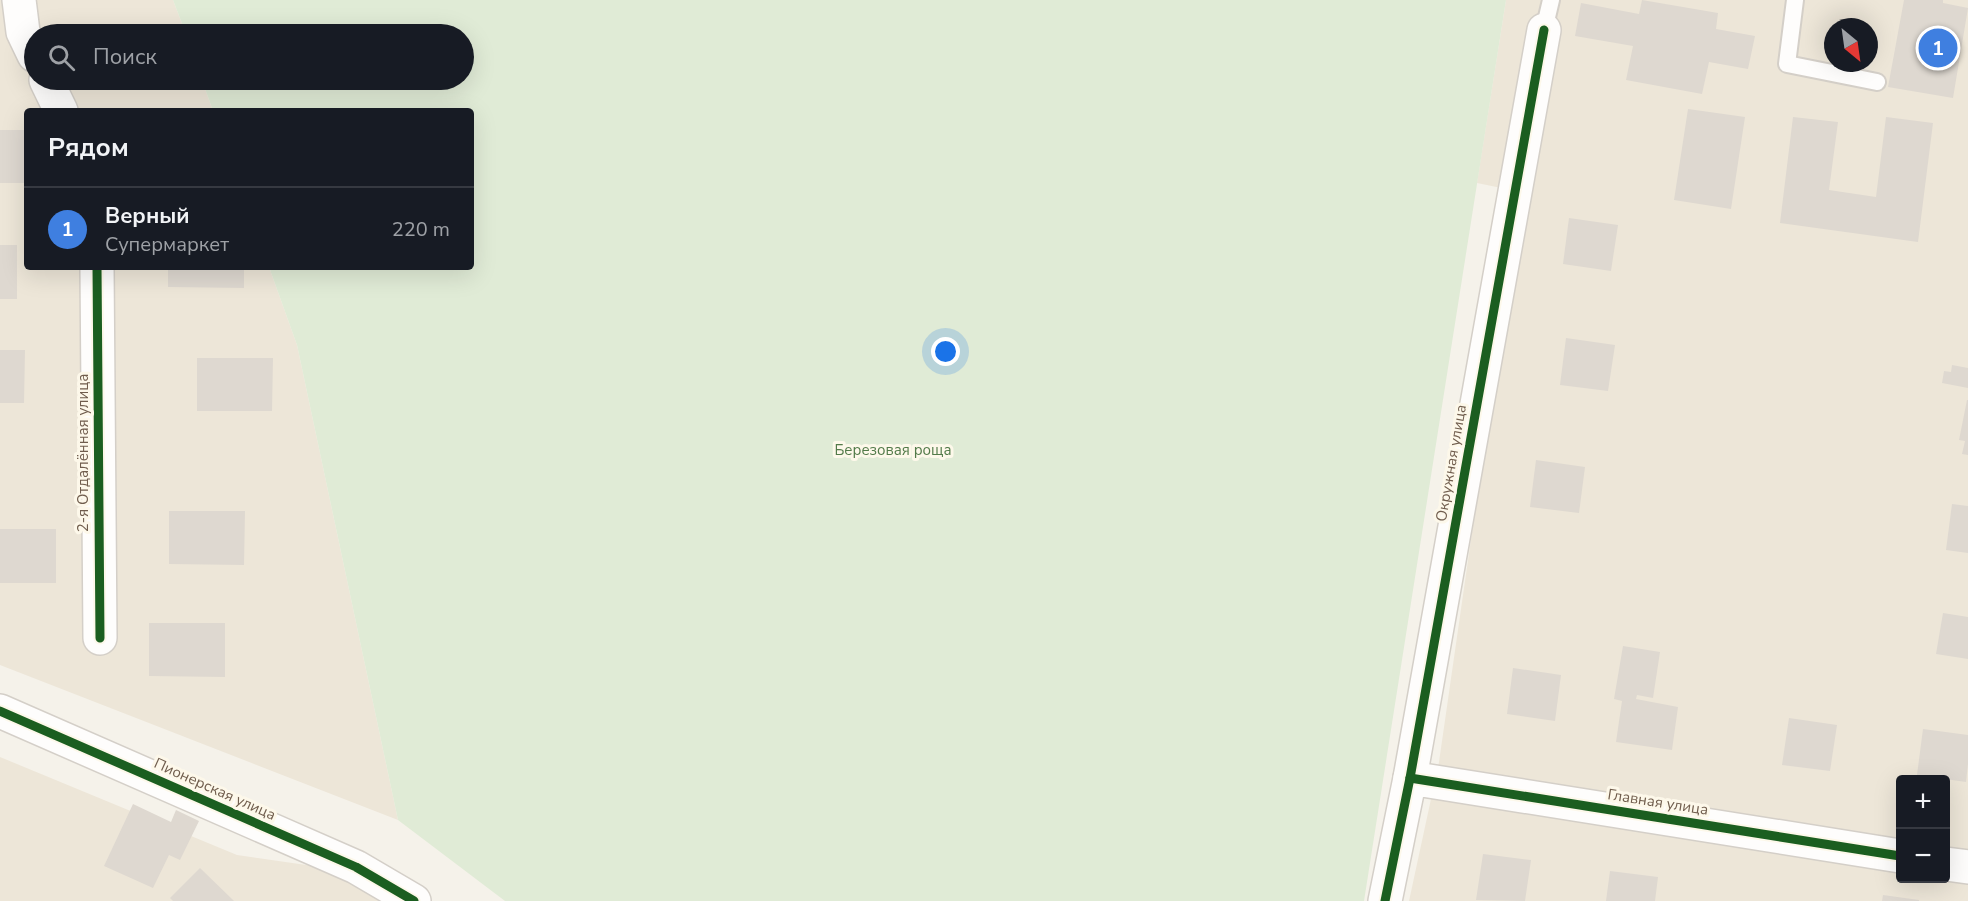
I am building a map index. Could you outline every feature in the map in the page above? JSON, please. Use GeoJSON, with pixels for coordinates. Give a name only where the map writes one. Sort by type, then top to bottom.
{"type":"FeatureCollection","features":[{"type":"Feature","properties":{"kind":"street"},"geometry":{"type":"LineString","coordinates":[[19,0],[24,34]]}},
{"type":"Feature","properties":{"kind":"street","name":"Окружная улица"},"geometry":{"type":"LineString","coordinates":[[1385,901],[1410,778],[1547,15]]}},
{"type":"Feature","properties":{"kind":"street"},"geometry":{"type":"LineString","coordinates":[[51,90],[60,108]]}},
{"type":"Feature","properties":{"kind":"street","name":"2-я Отдалённая улица"},"geometry":{"type":"LineString","coordinates":[[97,270],[100,638]]}},
{"type":"Feature","properties":{"kind":"street","name":"Пионерская улица"},"geometry":{"type":"LineString","coordinates":[[0,711],[356,867],[414,901]]}},
{"type":"Feature","properties":{"kind":"street","name":"Главная улица"},"geometry":{"type":"LineString","coordinates":[[1410,778],[1896,855]]}},
{"type":"Feature","properties":{"kind":"street"},"geometry":{"type":"LineString","coordinates":[[1950,865],[1968,867]]}},
{"type":"Feature","properties":{"kind":"lane"},"geometry":{"type":"LineString","coordinates":[[1795,0],[1787,64],[1877,82]]}},
{"type":"Feature","properties":{"kind":"shaded area"},"geometry":{"type":"Polygon","coordinates":[[[0,0],[173,0],[182,24],[24,24],[24,90],[206,90],[212,108],[24,108],[24,270],[270,270],[297,345],[398,820],[0,665],[0,0]]]}},
{"type":"Feature","properties":{"kind":"shaded area"},"geometry":{"type":"Polygon","coordinates":[[[1506,0],[1968,0],[1968,901],[1409,901],[1439,762],[1521,192],[1477,183],[1506,0]]]}},
{"type":"Feature","properties":{"kind":"shaded area"},"geometry":{"type":"Polygon","coordinates":[[[0,757],[237,855],[348,871],[388,901],[0,901],[0,757]]]}},
{"type":"Feature","properties":{"kind":"green space","name":"Березовая роща"},"geometry":{"type":"Polygon","coordinates":[[[173,0],[1506,0],[1364,901],[505,901],[398,820],[297,345],[270,270],[474,270],[474,108],[212,108],[206,90],[474,90],[474,24],[182,24],[173,0]]]}},
{"type":"Feature","properties":{"kind":"building"},"geometry":{"type":"Polygon","coordinates":[[[1642,0],[1718,13],[1716,29],[1755,36],[1748,69],[1709,62],[1702,94],[1626,80],[1633,46],[1575,36],[1581,3],[1639,14],[1642,0]]]}},
{"type":"Feature","properties":{"kind":"building"},"geometry":{"type":"Polygon","coordinates":[[[1904,0],[1943,0],[1943,3],[1968,8],[1953,98],[1888,87],[1904,0]]]}},
{"type":"Feature","properties":{"kind":"building"},"geometry":{"type":"Polygon","coordinates":[[[1688,109],[1745,117],[1731,209],[1674,200],[1688,109]]]}},
{"type":"Feature","properties":{"kind":"building"},"geometry":{"type":"Polygon","coordinates":[[[1793,117],[1838,122],[1829,190],[1876,197],[1886,117],[1933,123],[1918,242],[1780,223],[1793,117]]]}},
{"type":"Feature","properties":{"kind":"building"},"geometry":{"type":"Polygon","coordinates":[[[0,130],[24,130],[24,183],[0,183],[0,130]]]}},
{"type":"Feature","properties":{"kind":"building"},"geometry":{"type":"Polygon","coordinates":[[[1569,218],[1618,225],[1611,271],[1563,264],[1569,218]]]}},
{"type":"Feature","properties":{"kind":"building"},"geometry":{"type":"Polygon","coordinates":[[[0,245],[17,245],[17,299],[0,299],[0,245]]]}},
{"type":"Feature","properties":{"kind":"building"},"geometry":{"type":"Polygon","coordinates":[[[168,270],[244,270],[244,288],[168,287],[168,270]]]}},
{"type":"Feature","properties":{"kind":"building"},"geometry":{"type":"Polygon","coordinates":[[[1566,338],[1615,345],[1608,391],[1560,385],[1566,338]]]}},
{"type":"Feature","properties":{"kind":"building"},"geometry":{"type":"Polygon","coordinates":[[[0,350],[25,350],[24,403],[0,403],[0,350]]]}},
{"type":"Feature","properties":{"kind":"building"},"geometry":{"type":"Polygon","coordinates":[[[197,358],[273,358],[272,411],[197,411],[197,358]]]}},
{"type":"Feature","properties":{"kind":"building"},"geometry":{"type":"Polygon","coordinates":[[[1952,365],[1968,368],[1968,388],[1942,383],[1944,371],[1951,372],[1952,365]]]}},
{"type":"Feature","properties":{"kind":"building"},"geometry":{"type":"Polygon","coordinates":[[[1967,400],[1968,455],[1962,454],[1965,441],[1959,440],[1967,400]]]}},
{"type":"Feature","properties":{"kind":"building"},"geometry":{"type":"Polygon","coordinates":[[[1536,460],[1585,467],[1579,513],[1530,507],[1536,460]]]}},
{"type":"Feature","properties":{"kind":"building"},"geometry":{"type":"Polygon","coordinates":[[[1952,504],[1968,506],[1968,553],[1946,550],[1952,504]]]}},
{"type":"Feature","properties":{"kind":"building"},"geometry":{"type":"Polygon","coordinates":[[[169,511],[245,511],[244,565],[169,564],[169,511]]]}},
{"type":"Feature","properties":{"kind":"building"},"geometry":{"type":"Polygon","coordinates":[[[0,529],[56,529],[56,583],[0,583],[0,529]]]}},
{"type":"Feature","properties":{"kind":"building"},"geometry":{"type":"Polygon","coordinates":[[[1943,613],[1968,617],[1968,659],[1936,654],[1943,613]]]}},
{"type":"Feature","properties":{"kind":"building"},"geometry":{"type":"Polygon","coordinates":[[[149,623],[225,623],[225,677],[149,676],[149,623]]]}},
{"type":"Feature","properties":{"kind":"building"},"geometry":{"type":"Polygon","coordinates":[[[1623,646],[1660,652],[1653,698],[1637,695],[1636,699],[1678,707],[1672,750],[1616,742],[1622,701],[1614,699],[1623,646]]]}},
{"type":"Feature","properties":{"kind":"building"},"geometry":{"type":"Polygon","coordinates":[[[1513,668],[1561,675],[1555,721],[1507,714],[1513,668]]]}},
{"type":"Feature","properties":{"kind":"building"},"geometry":{"type":"Polygon","coordinates":[[[1789,718],[1837,725],[1830,771],[1782,765],[1789,718]]]}},
{"type":"Feature","properties":{"kind":"building"},"geometry":{"type":"Polygon","coordinates":[[[1923,729],[1968,735],[1966,782],[1950,780],[1950,775],[1917,775],[1923,729]]]}},
{"type":"Feature","properties":{"kind":"building"},"geometry":{"type":"Polygon","coordinates":[[[133,804],[171,822],[176,810],[199,821],[180,860],[169,855],[153,888],[104,866],[133,804]]]}},
{"type":"Feature","properties":{"kind":"building"},"geometry":{"type":"Polygon","coordinates":[[[1483,854],[1531,860],[1525,901],[1476,900],[1483,854]]]}},
{"type":"Feature","properties":{"kind":"building"},"geometry":{"type":"Polygon","coordinates":[[[200,868],[234,901],[173,901],[170,898],[200,868]]]}},
{"type":"Feature","properties":{"kind":"building"},"geometry":{"type":"Polygon","coordinates":[[[1610,871],[1658,877],[1655,901],[1606,901],[1610,871]]]}},
{"type":"Feature","properties":{"kind":"building"},"geometry":{"type":"Polygon","coordinates":[[[1883,895],[1919,900],[1919,901],[1882,901],[1883,895]]]}},
{"type":"Feature","properties":{"kind":"cycle path"},"geometry":{"type":"LineString","coordinates":[[1385,901],[1410,778],[1544,30]]}},
{"type":"Feature","properties":{"kind":"cycle path"},"geometry":{"type":"LineString","coordinates":[[97,270],[100,638]]}},
{"type":"Feature","properties":{"kind":"cycle path"},"geometry":{"type":"LineString","coordinates":[[0,711],[356,867],[414,901]]}},
{"type":"Feature","properties":{"kind":"cycle path"},"geometry":{"type":"LineString","coordinates":[[1410,778],[1896,855]]}},
{"type":"Feature","properties":{"kind":"place","name":"Верный"},"geometry":{"type":"Point","coordinates":[1938,48]}}]}
